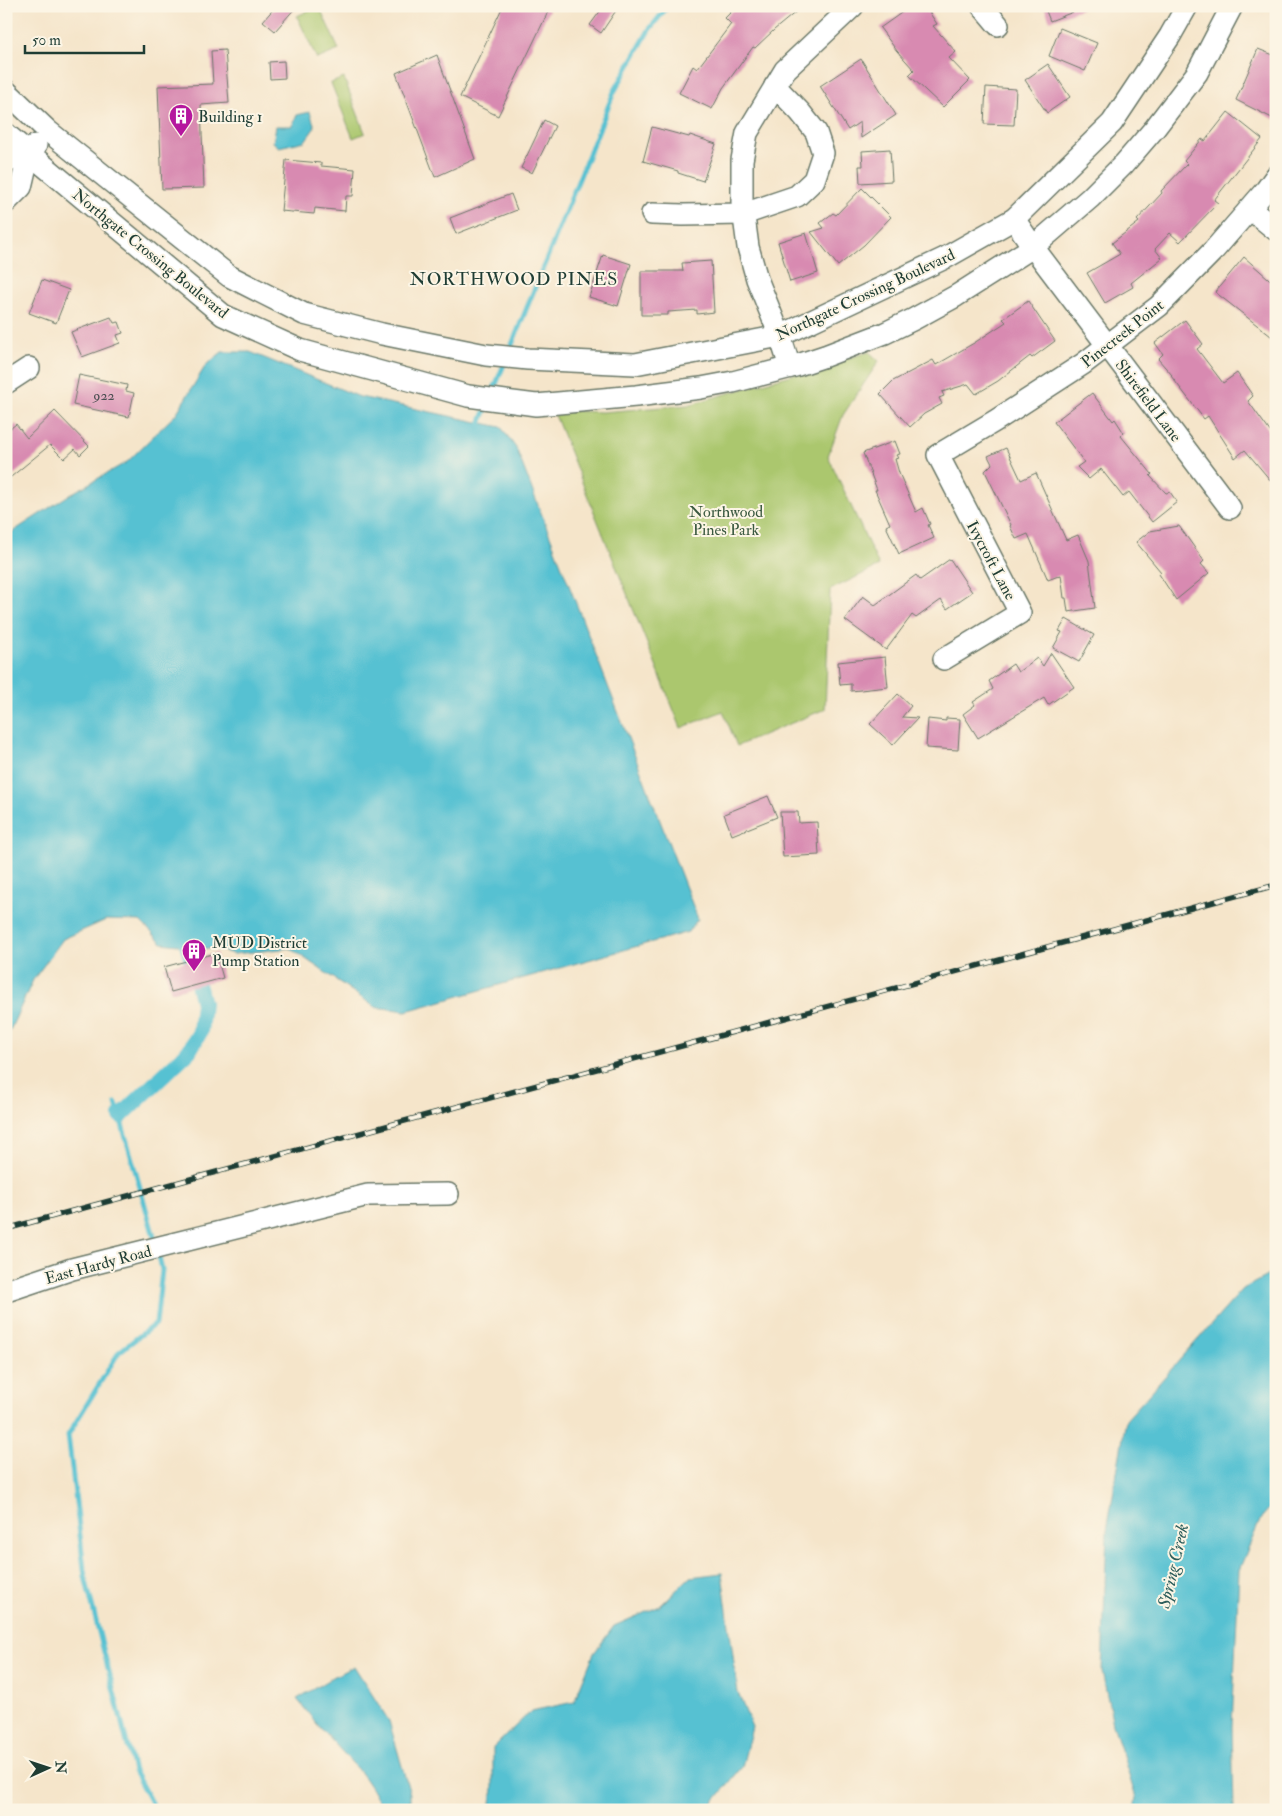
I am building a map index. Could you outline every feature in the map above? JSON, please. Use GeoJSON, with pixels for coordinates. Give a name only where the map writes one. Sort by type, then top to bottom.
{"type":"FeatureCollection","features":[{"type":"Feature","properties":{"kind":"street"},"geometry":{"type":"LineString","coordinates":[[790,367],[780,336],[757,279],[748,247],[744,214],[742,160],[747,133],[785,70],[853,6]]}},
{"type":"Feature","properties":{"kind":"street"},"geometry":{"type":"LineString","coordinates":[[982,6],[998,25]]}},
{"type":"Feature","properties":{"kind":"street","name":"Northgate Crossing Boulevard"},"geometry":{"type":"LineString","coordinates":[[6,91],[48,131],[229,276],[304,314],[382,334],[486,355],[635,364],[780,336],[945,258],[1014,219],[1112,123],[1170,36],[1186,6]]}},
{"type":"Feature","properties":{"kind":"street","name":"Northgate Crossing Boulevard"},"geometry":{"type":"LineString","coordinates":[[6,134],[223,314],[300,350],[468,396],[536,405],[692,389],[733,382],[825,356],[885,333],[956,296],[1033,247],[1090,198],[1124,164],[1155,128],[1197,73],[1225,9]]}},
{"type":"Feature","properties":{"kind":"street"},"geometry":{"type":"LineString","coordinates":[[652,214],[744,214],[797,196],[814,180],[823,153],[816,132],[775,86]]}},
{"type":"Feature","properties":{"kind":"street"},"geometry":{"type":"LineString","coordinates":[[6,202],[21,187],[29,153],[48,131]]}},
{"type":"Feature","properties":{"kind":"street"},"geometry":{"type":"LineString","coordinates":[[6,162],[29,153]]}},
{"type":"Feature","properties":{"kind":"street","name":"Pinecreek Point"},"geometry":{"type":"LineString","coordinates":[[938,455],[1083,364],[1159,306],[1214,250],[1276,176]]}},
{"type":"Feature","properties":{"kind":"street"},"geometry":{"type":"LineString","coordinates":[[1250,209],[1276,230]]}},
{"type":"Feature","properties":{"kind":"street","name":"Shirefield Lane"},"geometry":{"type":"LineString","coordinates":[[1014,219],[1033,247],[1230,508]]}},
{"type":"Feature","properties":{"kind":"street"},"geometry":{"type":"LineString","coordinates":[[6,383],[29,368]]}},
{"type":"Feature","properties":{"kind":"street","name":"Ivycroft Lane"},"geometry":{"type":"LineString","coordinates":[[938,455],[1020,613],[944,659]]}},
{"type":"Feature","properties":{"kind":"street","name":"East Hardy Road"},"geometry":{"type":"LineString","coordinates":[[6,1290],[72,1269],[368,1195],[448,1194]]}},
{"type":"Feature","properties":{"kind":"green space"},"geometry":{"type":"Polygon","coordinates":[[[319,6],[339,50],[317,59],[297,16],[319,6]]]}},
{"type":"Feature","properties":{"kind":"green space"},"geometry":{"type":"Polygon","coordinates":[[[344,78],[365,133],[353,138],[331,83],[344,78]]]}},
{"type":"Feature","properties":{"kind":"green space","name":"Northwood Pines Park"},"geometry":{"type":"Polygon","coordinates":[[[869,352],[879,361],[843,415],[828,456],[879,566],[830,590],[825,709],[737,746],[723,711],[681,728],[553,410],[602,412],[688,405],[869,352]]]}},
{"type":"Feature","properties":{"kind":"water"},"geometry":{"type":"Polygon","coordinates":[[[310,112],[315,127],[305,141],[279,147],[273,142],[276,126],[292,126],[297,115],[310,112]]]}},
{"type":"Feature","properties":{"kind":"water"},"geometry":{"type":"Polygon","coordinates":[[[222,352],[250,352],[360,397],[501,427],[516,448],[698,919],[688,932],[406,1011],[375,1007],[290,948],[234,954],[219,950],[162,943],[140,921],[106,920],[63,939],[33,980],[6,1039],[6,536],[69,495],[127,462],[176,414],[206,365],[222,352]]]}},
{"type":"Feature","properties":{"kind":"water","name":"Spring Creek"},"geometry":{"type":"Polygon","coordinates":[[[1276,1271],[1276,1501],[1261,1518],[1239,1570],[1232,1726],[1234,1810],[1134,1810],[1136,1798],[1113,1724],[1102,1671],[1107,1530],[1126,1420],[1243,1289],[1276,1271]]]}},
{"type":"Feature","properties":{"kind":"water"},"geometry":{"type":"Polygon","coordinates":[[[722,1573],[738,1693],[752,1727],[742,1767],[707,1810],[490,1810],[493,1789],[493,1748],[531,1711],[574,1702],[594,1653],[614,1626],[660,1606],[690,1577],[722,1573]]]}},
{"type":"Feature","properties":{"kind":"water"},"geometry":{"type":"Polygon","coordinates":[[[354,1666],[389,1721],[410,1794],[410,1810],[382,1810],[365,1779],[297,1699],[354,1666]]]}},
{"type":"Feature","properties":{"kind":"building"},"geometry":{"type":"Polygon","coordinates":[[[276,6],[297,6],[275,31],[263,21],[276,6]]]}},
{"type":"Feature","properties":{"kind":"building"},"geometry":{"type":"Polygon","coordinates":[[[503,6],[542,6],[549,10],[498,116],[460,97],[503,6]]]}},
{"type":"Feature","properties":{"kind":"building"},"geometry":{"type":"Polygon","coordinates":[[[604,6],[619,6],[601,33],[590,25],[604,6]]]}},
{"type":"Feature","properties":{"kind":"building"},"geometry":{"type":"Polygon","coordinates":[[[737,6],[803,6],[755,48],[753,47],[723,88],[712,109],[679,93],[693,66],[697,69],[731,24],[725,18],[737,6]]]}},
{"type":"Feature","properties":{"kind":"building"},"geometry":{"type":"Polygon","coordinates":[[[911,6],[925,6],[937,24],[933,26],[956,52],[949,58],[970,80],[943,107],[909,75],[914,70],[880,28],[911,6]]]}},
{"type":"Feature","properties":{"kind":"building"},"geometry":{"type":"Polygon","coordinates":[[[1044,6],[1086,6],[1086,7],[1050,21],[1044,6]]]}},
{"type":"Feature","properties":{"kind":"building"},"geometry":{"type":"Polygon","coordinates":[[[1060,28],[1097,43],[1085,71],[1049,56],[1060,28]]]}},
{"type":"Feature","properties":{"kind":"building"},"geometry":{"type":"Polygon","coordinates":[[[1258,49],[1276,56],[1276,120],[1236,100],[1258,49]]]}},
{"type":"Feature","properties":{"kind":"building","name":"Building 1"},"geometry":{"type":"Polygon","coordinates":[[[225,50],[229,103],[201,105],[204,188],[162,189],[158,86],[213,84],[211,51],[225,50]]]}},
{"type":"Feature","properties":{"kind":"building"},"geometry":{"type":"Polygon","coordinates":[[[437,55],[475,159],[435,177],[396,73],[437,55]]]}},
{"type":"Feature","properties":{"kind":"building"},"geometry":{"type":"Polygon","coordinates":[[[861,59],[896,115],[861,138],[860,122],[848,130],[820,86],[861,59]]]}},
{"type":"Feature","properties":{"kind":"building"},"geometry":{"type":"Polygon","coordinates":[[[284,61],[285,78],[270,79],[269,62],[284,61]]]}},
{"type":"Feature","properties":{"kind":"building"},"geometry":{"type":"Polygon","coordinates":[[[1048,64],[1070,97],[1047,113],[1025,80],[1048,64]]]}},
{"type":"Feature","properties":{"kind":"building"},"geometry":{"type":"Polygon","coordinates":[[[986,87],[1016,89],[1014,125],[984,124],[986,87]]]}},
{"type":"Feature","properties":{"kind":"building"},"geometry":{"type":"Polygon","coordinates":[[[1228,112],[1262,139],[1214,200],[1218,203],[1180,242],[1170,233],[1155,249],[1162,258],[1131,283],[1133,287],[1105,303],[1087,273],[1120,254],[1112,243],[1139,222],[1137,220],[1162,193],[1161,191],[1187,164],[1184,161],[1202,139],[1205,141],[1228,112]]]}},
{"type":"Feature","properties":{"kind":"building"},"geometry":{"type":"Polygon","coordinates":[[[544,120],[555,126],[532,173],[521,168],[544,120]]]}},
{"type":"Feature","properties":{"kind":"building"},"geometry":{"type":"Polygon","coordinates":[[[652,127],[689,137],[690,135],[716,144],[703,181],[678,173],[678,171],[643,161],[652,127]]]}},
{"type":"Feature","properties":{"kind":"building"},"geometry":{"type":"Polygon","coordinates":[[[890,149],[892,181],[860,183],[859,166],[863,166],[862,151],[890,149]]]}},
{"type":"Feature","properties":{"kind":"building"},"geometry":{"type":"Polygon","coordinates":[[[286,160],[321,163],[321,166],[355,169],[353,196],[346,196],[345,211],[315,208],[314,214],[281,211],[286,160]]]}},
{"type":"Feature","properties":{"kind":"building"},"geometry":{"type":"Polygon","coordinates":[[[862,188],[891,217],[864,245],[838,266],[811,232],[824,228],[820,223],[833,213],[836,215],[862,188]]]}},
{"type":"Feature","properties":{"kind":"building"},"geometry":{"type":"Polygon","coordinates":[[[511,194],[517,210],[456,234],[450,218],[511,194]]]}},
{"type":"Feature","properties":{"kind":"building"},"geometry":{"type":"Polygon","coordinates":[[[806,233],[818,273],[790,282],[778,242],[806,233]]]}},
{"type":"Feature","properties":{"kind":"building"},"geometry":{"type":"Polygon","coordinates":[[[603,255],[631,264],[618,306],[589,297],[603,255]]]}},
{"type":"Feature","properties":{"kind":"building"},"geometry":{"type":"Polygon","coordinates":[[[1244,257],[1276,285],[1276,340],[1215,292],[1244,257]]]}},
{"type":"Feature","properties":{"kind":"building"},"geometry":{"type":"Polygon","coordinates":[[[711,261],[714,312],[697,314],[697,310],[668,312],[668,315],[641,315],[641,271],[683,271],[682,263],[711,261]]]}},
{"type":"Feature","properties":{"kind":"building"},"geometry":{"type":"Polygon","coordinates":[[[42,280],[69,290],[56,323],[29,313],[42,280]]]}},
{"type":"Feature","properties":{"kind":"building"},"geometry":{"type":"Polygon","coordinates":[[[1028,301],[1055,341],[1032,358],[1030,356],[998,381],[976,394],[968,384],[942,392],[944,396],[939,398],[942,404],[924,414],[910,427],[880,394],[893,381],[933,360],[936,365],[974,343],[1006,322],[1003,319],[1028,301]]]}},
{"type":"Feature","properties":{"kind":"building"},"geometry":{"type":"Polygon","coordinates":[[[111,317],[114,323],[119,322],[123,333],[117,335],[120,343],[82,357],[71,332],[111,317]]]}},
{"type":"Feature","properties":{"kind":"building"},"geometry":{"type":"Polygon","coordinates":[[[1185,320],[1203,344],[1197,349],[1223,383],[1237,373],[1253,396],[1248,401],[1276,440],[1276,487],[1245,450],[1235,458],[1208,416],[1204,419],[1158,359],[1163,354],[1155,343],[1185,320]]]}},
{"type":"Feature","properties":{"kind":"building"},"geometry":{"type":"Polygon","coordinates":[[[79,375],[127,385],[126,391],[134,393],[129,417],[73,405],[79,375]]]}},
{"type":"Feature","properties":{"kind":"building"},"geometry":{"type":"Polygon","coordinates":[[[1092,393],[1113,421],[1115,419],[1124,433],[1121,436],[1152,474],[1150,476],[1166,493],[1170,492],[1177,502],[1152,522],[1129,492],[1123,497],[1101,469],[1089,479],[1077,467],[1084,462],[1054,422],[1092,393]]]}},
{"type":"Feature","properties":{"kind":"building"},"geometry":{"type":"Polygon","coordinates":[[[55,411],[89,446],[80,455],[75,449],[64,459],[50,445],[6,481],[6,432],[16,424],[27,438],[55,411]]]}},
{"type":"Feature","properties":{"kind":"building"},"geometry":{"type":"Polygon","coordinates":[[[895,441],[900,454],[896,455],[898,458],[895,459],[899,473],[916,512],[923,508],[934,538],[899,554],[886,526],[890,524],[875,490],[877,490],[863,453],[895,441]]]}},
{"type":"Feature","properties":{"kind":"building"},"geometry":{"type":"Polygon","coordinates":[[[1006,448],[1021,480],[1036,473],[1066,540],[1078,535],[1089,561],[1095,608],[1068,612],[1061,575],[1048,580],[1028,534],[1016,539],[985,471],[992,464],[988,456],[1006,448]]]}},
{"type":"Feature","properties":{"kind":"building"},"geometry":{"type":"Polygon","coordinates":[[[1179,526],[1204,561],[1201,564],[1209,573],[1176,600],[1159,574],[1161,572],[1136,542],[1150,531],[1179,526]]]}},
{"type":"Feature","properties":{"kind":"building"},"geometry":{"type":"Polygon","coordinates":[[[950,559],[972,592],[947,609],[941,600],[916,618],[912,615],[886,650],[845,620],[863,596],[875,605],[916,575],[920,580],[950,559]]]}},
{"type":"Feature","properties":{"kind":"building"},"geometry":{"type":"Polygon","coordinates":[[[1066,619],[1094,635],[1079,662],[1053,648],[1062,632],[1059,631],[1066,619]]]}},
{"type":"Feature","properties":{"kind":"building"},"geometry":{"type":"Polygon","coordinates":[[[1051,653],[1074,687],[1048,705],[1044,698],[978,738],[963,714],[975,705],[973,702],[993,689],[989,681],[1013,664],[1018,672],[1037,658],[1043,666],[1051,653]]]}},
{"type":"Feature","properties":{"kind":"building"},"geometry":{"type":"Polygon","coordinates":[[[885,657],[888,687],[851,691],[851,684],[840,685],[838,662],[885,657]]]}},
{"type":"Feature","properties":{"kind":"building"},"geometry":{"type":"Polygon","coordinates":[[[898,694],[911,706],[902,717],[918,718],[893,745],[870,724],[898,694]]]}},
{"type":"Feature","properties":{"kind":"building"},"geometry":{"type":"Polygon","coordinates":[[[946,718],[960,719],[958,750],[926,748],[928,719],[946,721],[946,718]]]}},
{"type":"Feature","properties":{"kind":"building"},"geometry":{"type":"Polygon","coordinates":[[[768,796],[777,817],[732,835],[724,814],[768,796]]]}},
{"type":"Feature","properties":{"kind":"building"},"geometry":{"type":"Polygon","coordinates":[[[780,812],[798,812],[799,823],[817,822],[819,855],[783,857],[780,812]]]}},
{"type":"Feature","properties":{"kind":"building","name":"MUD District Pump Station"},"geometry":{"type":"Polygon","coordinates":[[[216,953],[223,978],[171,992],[164,967],[216,953]]]}},
{"type":"Feature","properties":{"kind":"waterway"},"geometry":{"type":"LineString","coordinates":[[509,352],[614,92],[649,30],[668,6]]}},
{"type":"Feature","properties":{"kind":"waterway"},"geometry":{"type":"LineString","coordinates":[[492,394],[505,362]]}},
{"type":"Feature","properties":{"kind":"waterway"},"geometry":{"type":"LineString","coordinates":[[478,429],[488,404]]}},
{"type":"Feature","properties":{"kind":"waterway"},"geometry":{"type":"LineString","coordinates":[[121,1116],[189,1051],[200,1032],[203,1003],[182,925]]}},
{"type":"Feature","properties":{"kind":"waterway"},"geometry":{"type":"LineString","coordinates":[[116,1103],[156,1244]]}},
{"type":"Feature","properties":{"kind":"waterway"},"geometry":{"type":"LineString","coordinates":[[155,1810],[134,1771],[85,1577],[68,1435],[119,1352],[156,1323],[162,1270],[158,1252]]}},
{"type":"Feature","properties":{"kind":"railway"},"geometry":{"type":"LineString","coordinates":[[6,1229],[1276,885]]}},
{"type":"Feature","properties":{"kind":"place","name":"Building 1"},"geometry":{"type":"Point","coordinates":[181,137]}},
{"type":"Feature","properties":{"kind":"place","name":"MUD District Pump Station"},"geometry":{"type":"Point","coordinates":[194,972]}},
{"type":"Feature","properties":{"kind":"district","name":"NORTHWOOD PINES"},"geometry":{"type":"Point","coordinates":[514,279]}}]}
